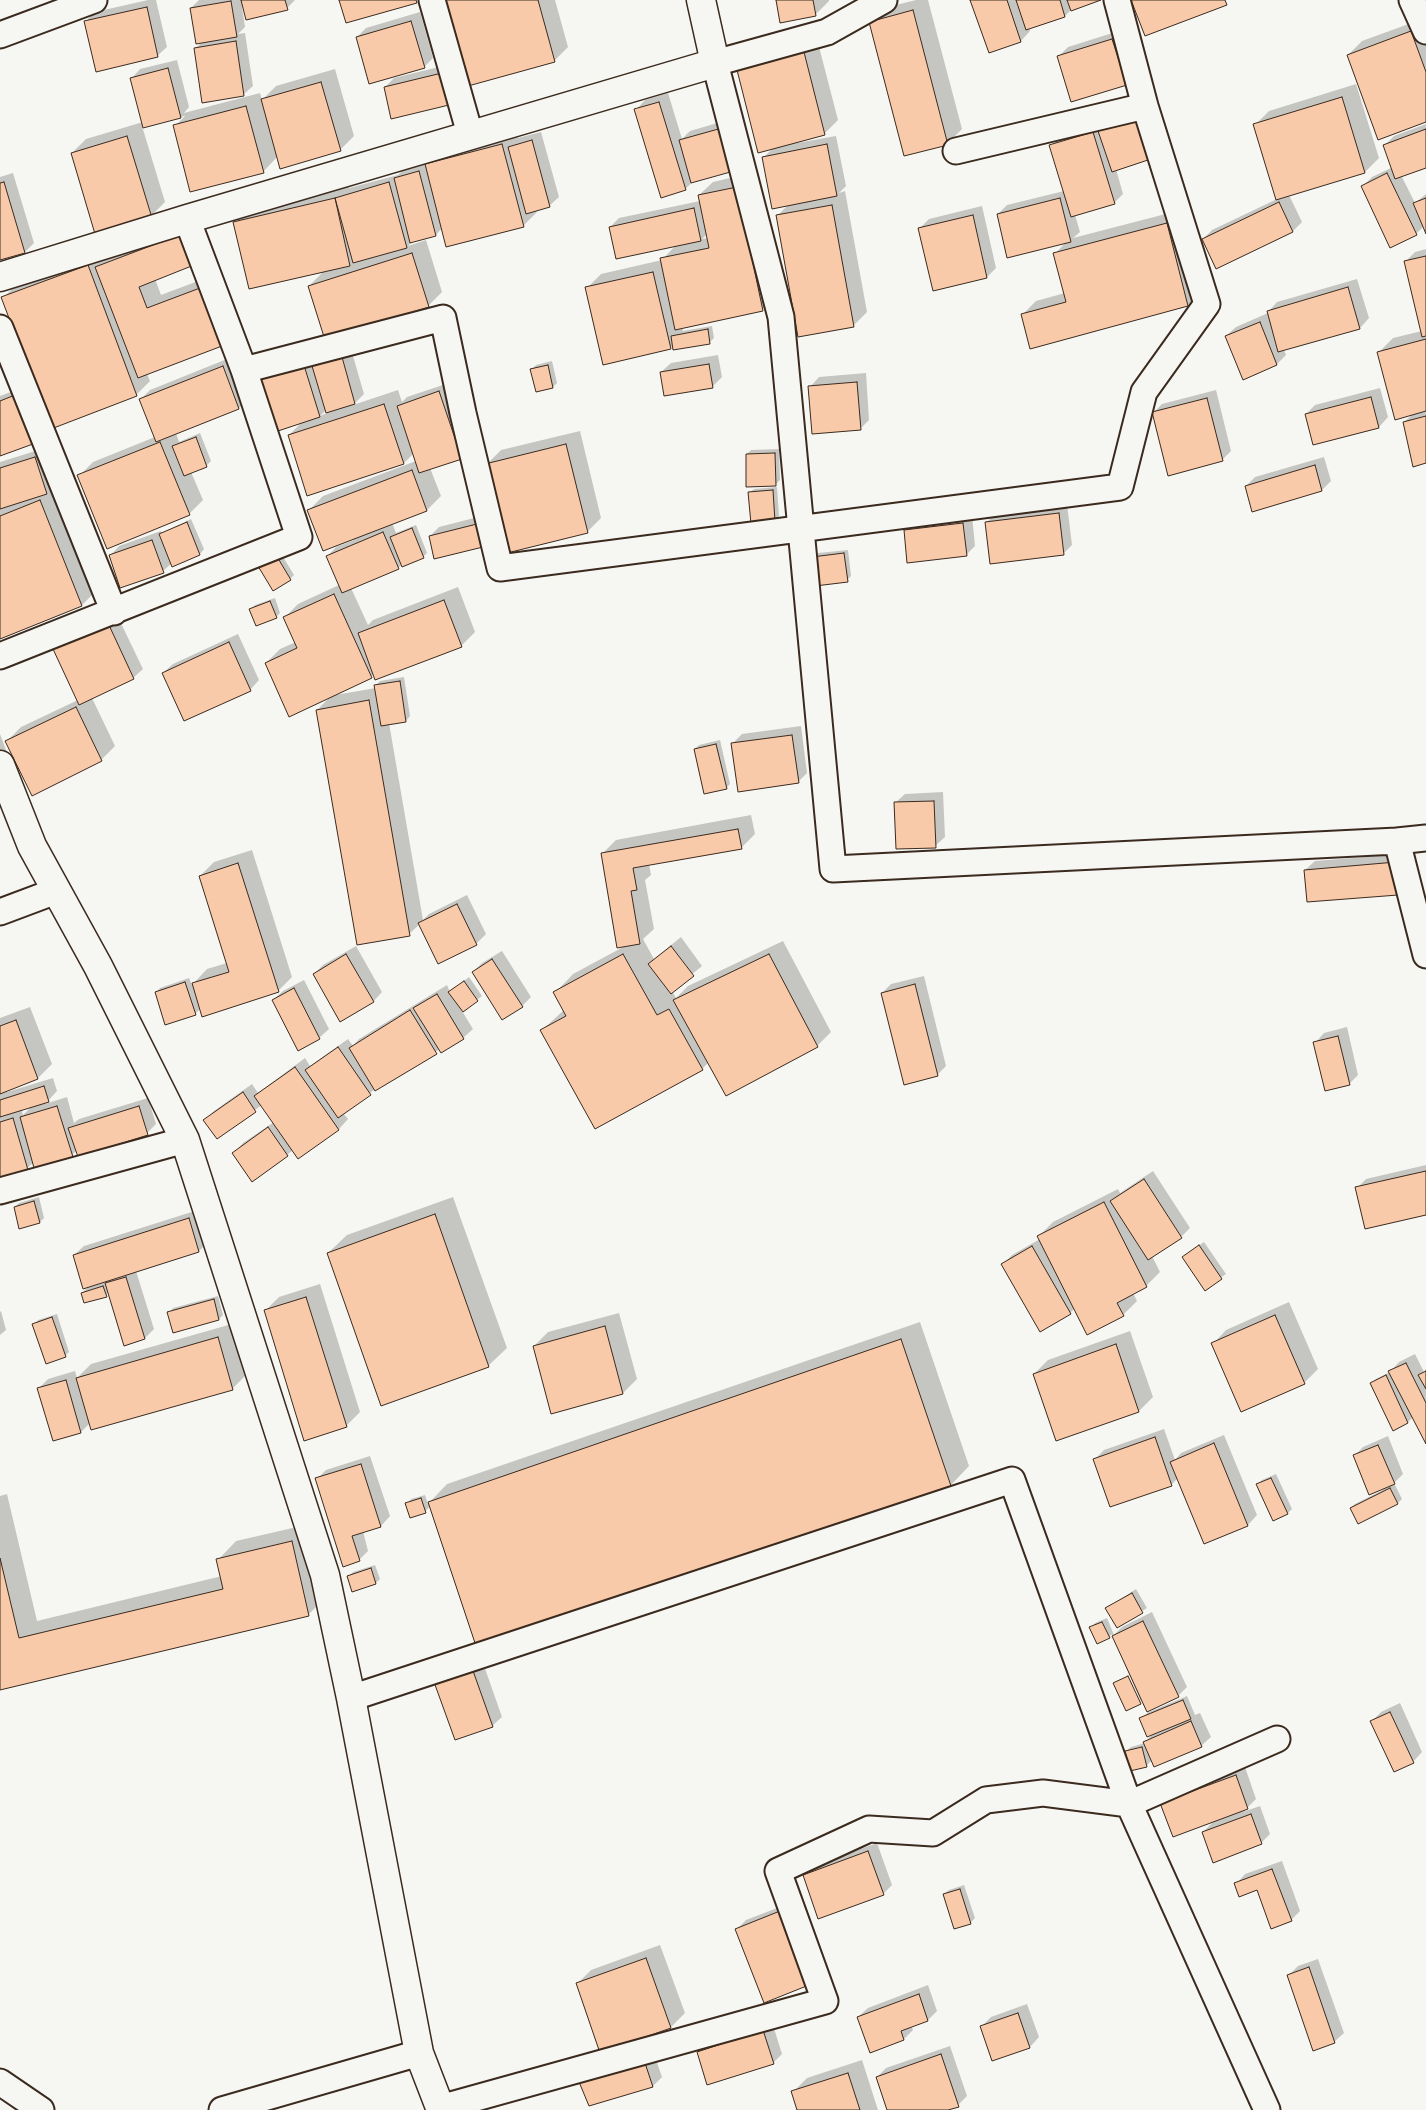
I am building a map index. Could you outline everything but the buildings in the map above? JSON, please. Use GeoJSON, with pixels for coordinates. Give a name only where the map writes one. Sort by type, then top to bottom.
{"type":"FeatureCollection","features":[{"type":"Feature","properties":{"kind":"street"},"geometry":{"type":"LineString","coordinates":[[0,35],[94,0]]}},
{"type":"Feature","properties":{"kind":"street"},"geometry":{"type":"LineString","coordinates":[[432,0],[470,134]]}},
{"type":"Feature","properties":{"kind":"street"},"geometry":{"type":"LineString","coordinates":[[701,0],[715,62],[781,317],[833,869],[1426,838]]}},
{"type":"Feature","properties":{"kind":"street"},"geometry":{"type":"LineString","coordinates":[[0,277],[470,134],[715,62],[827,32],[884,0]]}},
{"type":"Feature","properties":{"kind":"street"},"geometry":{"type":"LineString","coordinates":[[244,370],[443,318],[463,413],[500,568],[1120,487],[1144,392],[1207,304],[1145,106],[1117,0]]}},
{"type":"Feature","properties":{"kind":"street"},"geometry":{"type":"LineString","coordinates":[[1412,0],[1426,31]]}},
{"type":"Feature","properties":{"kind":"street"},"geometry":{"type":"LineString","coordinates":[[956,151],[1145,106]]}},
{"type":"Feature","properties":{"kind":"street"},"geometry":{"type":"LineString","coordinates":[[0,656],[299,537],[244,370],[187,219]]}},
{"type":"Feature","properties":{"kind":"street"},"geometry":{"type":"LineString","coordinates":[[0,328],[114,612]]}},
{"type":"Feature","properties":{"kind":"street"},"geometry":{"type":"LineString","coordinates":[[0,765],[32,846],[98,966],[185,1140],[324,1575],[351,1698],[419,2053],[440,2109],[825,2001],[778,1871],[869,1829],[933,1833],[986,1800],[1043,1793],[1129,1804],[1277,1739]]}},
{"type":"Feature","properties":{"kind":"street"},"geometry":{"type":"LineString","coordinates":[[1397,841],[1426,955]]}},
{"type":"Feature","properties":{"kind":"street"},"geometry":{"type":"LineString","coordinates":[[0,912],[56,891]]}},
{"type":"Feature","properties":{"kind":"street"},"geometry":{"type":"LineString","coordinates":[[2,1184],[185,1140]]}},
{"type":"Feature","properties":{"kind":"street"},"geometry":{"type":"LineString","coordinates":[[351,1698],[1012,1480],[1129,1804],[1267,2110]]}},
{"type":"Feature","properties":{"kind":"street"},"geometry":{"type":"LineString","coordinates":[[222,2110],[419,2053]]}},
{"type":"Feature","properties":{"kind":"street"},"geometry":{"type":"LineString","coordinates":[[0,2082],[41,2110]]}}]}
